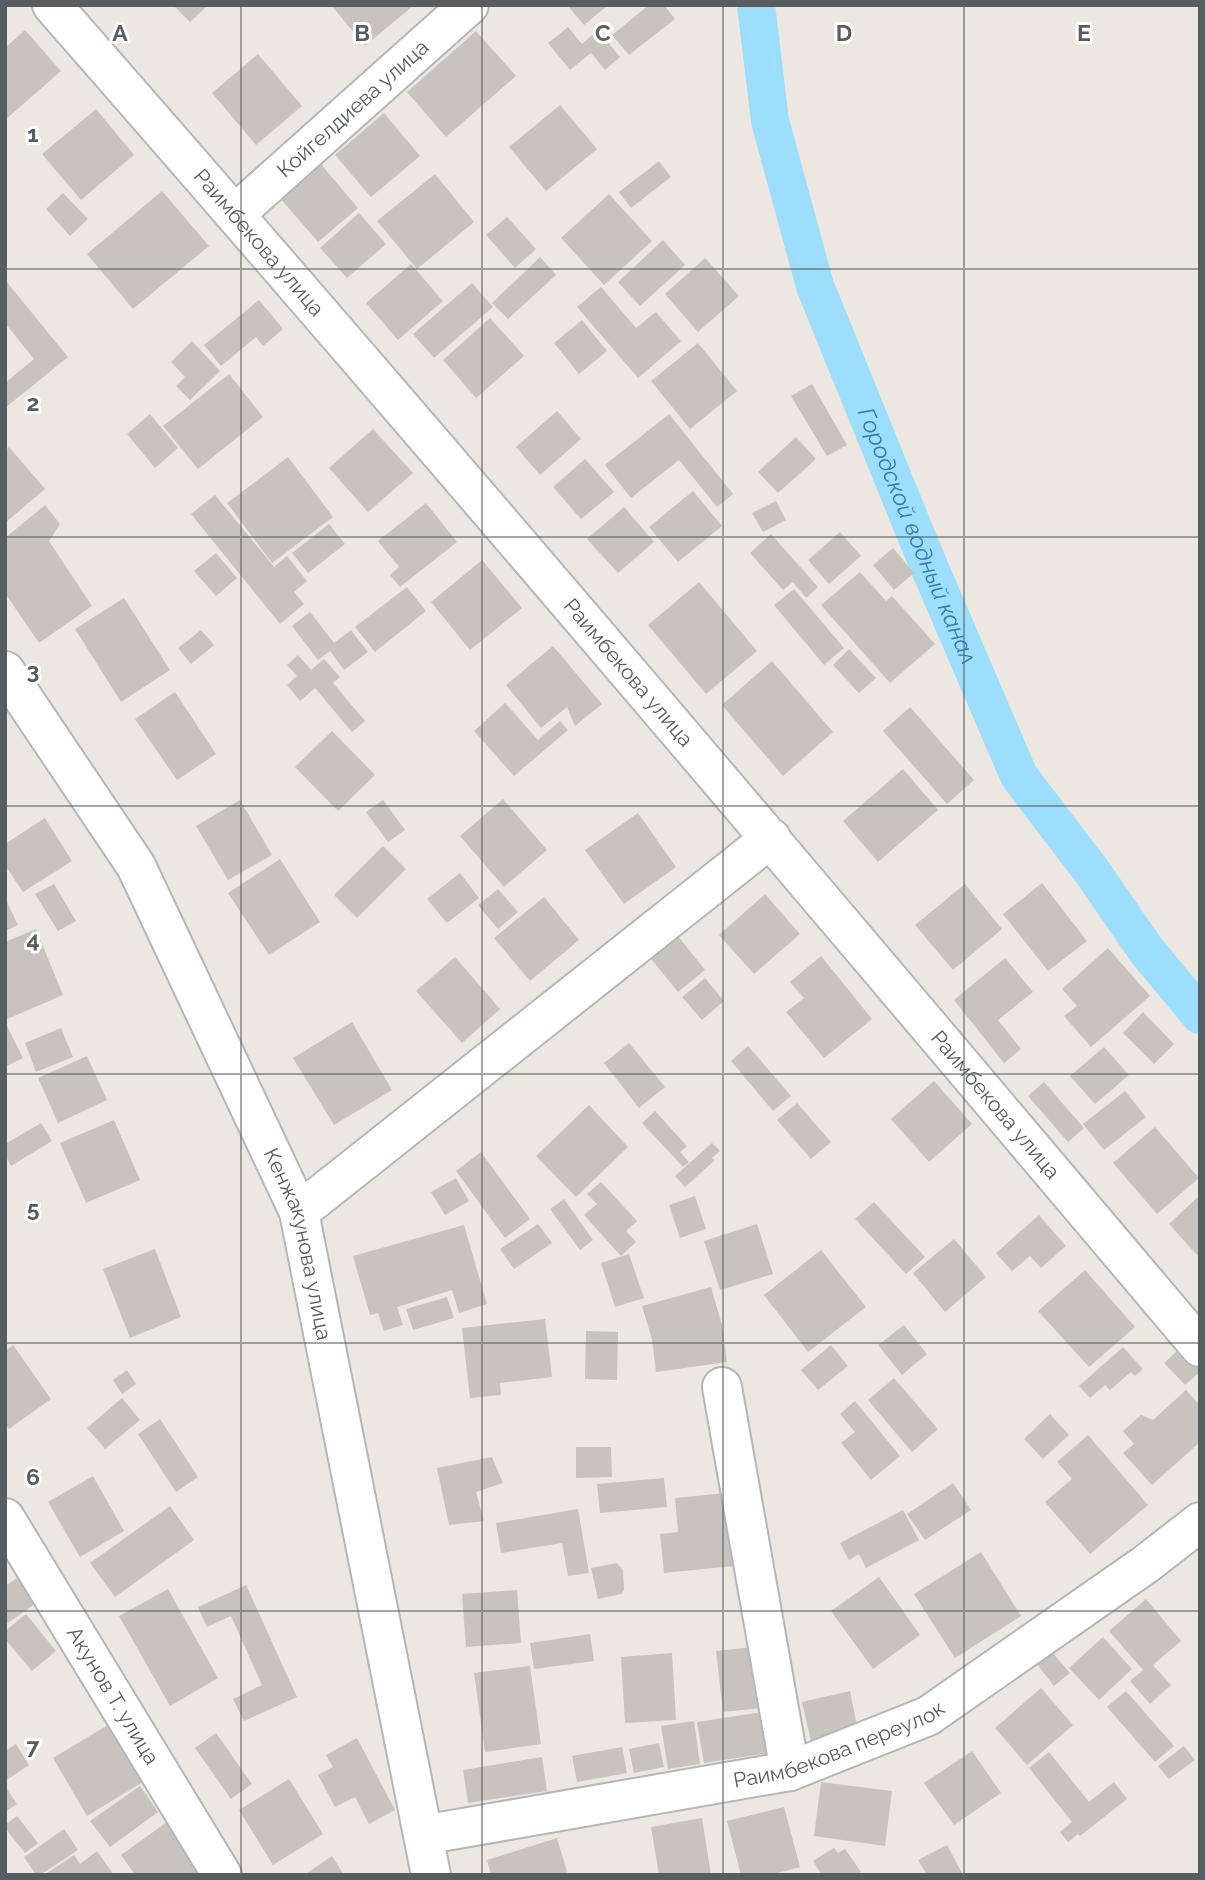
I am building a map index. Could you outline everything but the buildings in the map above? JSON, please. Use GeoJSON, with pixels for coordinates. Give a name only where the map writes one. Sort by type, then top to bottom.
{"type":"FeatureCollection","features":[{"type":"Feature","properties":{"kind":"street","name":"Раимбекова улица"},"geometry":{"type":"LineString","coordinates":[[52,5],[771,838],[1200,1347]]}},
{"type":"Feature","properties":{"kind":"street","name":"Койгелдиева улица"},"geometry":{"type":"LineString","coordinates":[[236,215],[468,5]]}},
{"type":"Feature","properties":{"kind":"street","name":"Кенжакунова улица"},"geometry":{"type":"LineString","coordinates":[[5,671],[136,866],[299,1212],[431,1875]]}},
{"type":"Feature","properties":{"kind":"street"},"geometry":{"type":"LineString","coordinates":[[299,1212],[771,838]]}},
{"type":"Feature","properties":{"kind":"street"},"geometry":{"type":"LineString","coordinates":[[722,1387],[790,1771]]}},
{"type":"Feature","properties":{"kind":"street","name":"Акунов Т. улица"},"geometry":{"type":"LineString","coordinates":[[5,1518],[222,1875]]}},
{"type":"Feature","properties":{"kind":"street","name":"Раимбекова переулок"},"geometry":{"type":"LineString","coordinates":[[423,1835],[790,1771],[928,1716],[1146,1564],[1200,1522]]}},
{"type":"Feature","properties":{"kind":"waterway","name":"Городской водный канал"},"geometry":{"type":"LineString","coordinates":[[756,5],[770,121],[815,286],[925,557],[1019,776],[1093,873],[1146,950],[1200,1015]]}}]}
